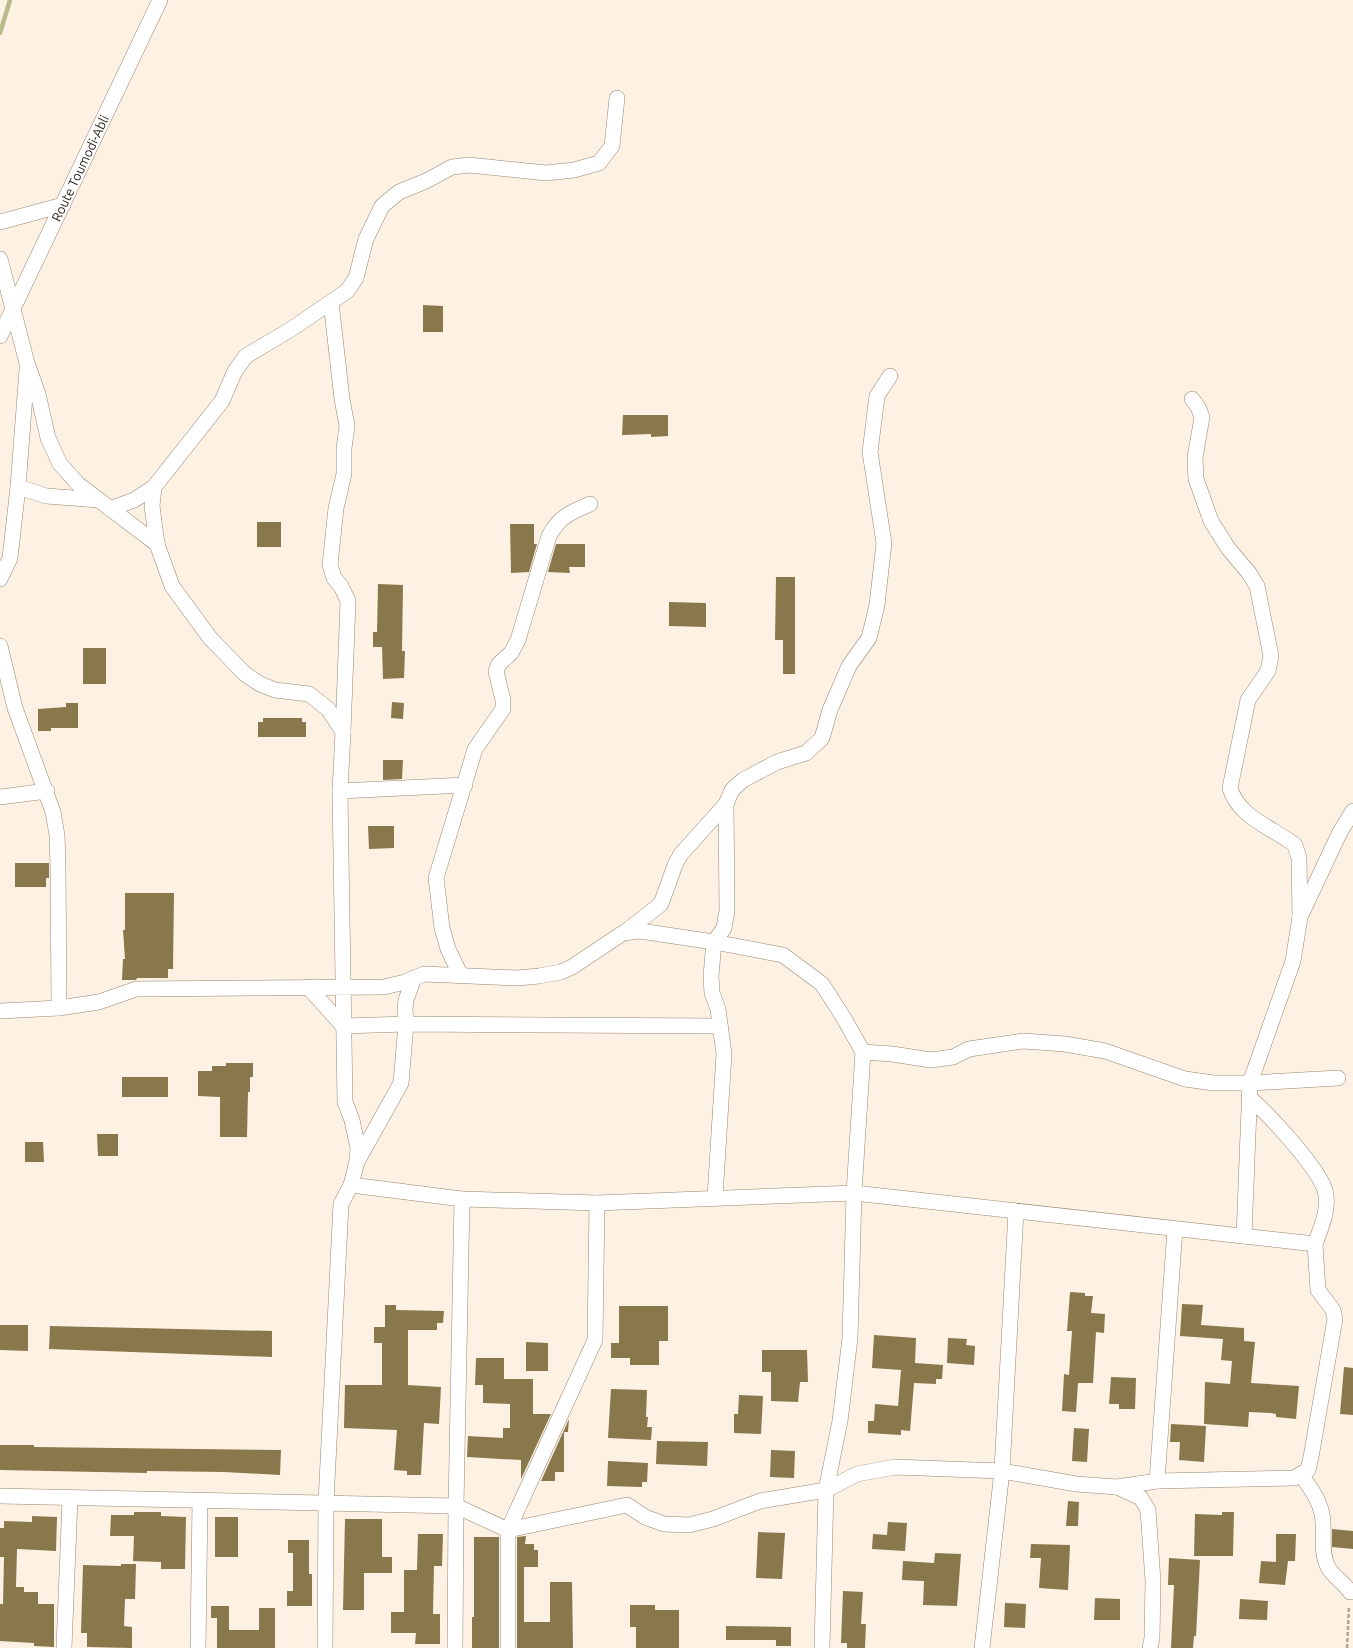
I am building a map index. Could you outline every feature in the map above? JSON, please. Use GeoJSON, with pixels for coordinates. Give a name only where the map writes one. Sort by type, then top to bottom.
{"type":"FeatureCollection","features":[{"type":"Feature","properties":{"kind":"street","name":"Route Toumodi-Abli"},"geometry":{"type":"LineString","coordinates":[[0,336],[160,0]]}},
{"type":"Feature","properties":{"kind":"street"},"geometry":{"type":"LineString","coordinates":[[18,487],[46,496],[104,505],[134,500],[154,487],[222,401],[235,371],[243,359],[347,291],[356,278],[366,239],[382,206],[399,192],[426,181],[452,167],[468,164],[546,173],[574,170],[599,163],[612,146],[618,98]]}},
{"type":"Feature","properties":{"kind":"street"},"geometry":{"type":"LineString","coordinates":[[0,222],[63,205]]}},
{"type":"Feature","properties":{"kind":"street"},"geometry":{"type":"LineString","coordinates":[[0,259],[14,308],[27,363],[38,394],[48,438],[60,464],[79,485],[157,544]]}},
{"type":"Feature","properties":{"kind":"street"},"geometry":{"type":"LineString","coordinates":[[331,302],[342,399],[347,426],[344,448],[344,474],[336,508],[330,565],[334,578],[341,586],[348,601],[340,791],[342,987],[345,1102],[356,1136],[357,1161]]}},
{"type":"Feature","properties":{"kind":"street"},"geometry":{"type":"LineString","coordinates":[[0,579],[10,558],[18,487],[27,363]]}},
{"type":"Feature","properties":{"kind":"street"},"geometry":{"type":"LineString","coordinates":[[0,1011],[59,1008],[99,1002],[136,989],[384,987],[406,982],[424,974],[460,974],[518,978],[561,972],[600,950],[611,940],[643,919],[660,904],[675,865],[682,854],[726,804],[732,790],[743,780],[777,762],[806,753],[822,738],[830,710],[849,666],[869,638],[877,605],[884,543],[870,452],[877,396],[890,376]]}},
{"type":"Feature","properties":{"kind":"street"},"geometry":{"type":"LineString","coordinates":[[1192,399],[1198,407],[1202,417],[1195,458],[1196,480],[1211,521],[1228,548],[1249,573],[1257,586],[1272,656],[1268,671],[1248,700],[1230,788],[1235,800],[1250,816],[1295,844],[1299,858],[1300,917],[1291,967],[1249,1090],[1244,1236]]}},
{"type":"Feature","properties":{"kind":"street"},"geometry":{"type":"LineString","coordinates":[[154,487],[152,506],[157,544],[172,586],[210,638],[245,674],[260,684],[275,690],[309,694],[328,709],[343,732]]}},
{"type":"Feature","properties":{"kind":"street"},"geometry":{"type":"LineString","coordinates":[[460,974],[448,949],[442,928],[436,878],[475,749],[503,709],[503,700],[498,686],[496,671],[499,664],[511,653],[518,640],[549,536],[555,523],[572,512],[590,504]]}},
{"type":"Feature","properties":{"kind":"street"},"geometry":{"type":"LineString","coordinates":[[0,646],[15,708],[30,752],[47,791],[57,835],[59,1008]]}},
{"type":"Feature","properties":{"kind":"street"},"geometry":{"type":"LineString","coordinates":[[340,791],[465,785]]}},
{"type":"Feature","properties":{"kind":"street"},"geometry":{"type":"LineString","coordinates":[[0,797],[47,791]]}},
{"type":"Feature","properties":{"kind":"street"},"geometry":{"type":"LineString","coordinates":[[715,1198],[724,1054],[718,1009],[712,993],[711,976],[714,942],[724,928],[727,911],[726,804]]}},
{"type":"Feature","properties":{"kind":"street"},"geometry":{"type":"LineString","coordinates":[[1300,917],[1340,832],[1353,810]]}},
{"type":"Feature","properties":{"kind":"street"},"geometry":{"type":"LineString","coordinates":[[623,933],[640,931],[714,942],[783,955],[822,984],[863,1052],[854,1193],[850,1338],[840,1421],[826,1490],[822,1648]]}},
{"type":"Feature","properties":{"kind":"street"},"geometry":{"type":"LineString","coordinates":[[325,1648],[326,1502],[341,1204],[351,1184],[357,1161],[401,1083],[406,1024],[406,1000],[414,978]]}},
{"type":"Feature","properties":{"kind":"street"},"geometry":{"type":"LineString","coordinates":[[308,987],[343,1026],[406,1024],[720,1026]]}},
{"type":"Feature","properties":{"kind":"street"},"geometry":{"type":"LineString","coordinates":[[863,1052],[892,1054],[932,1060],[953,1057],[969,1049],[1023,1041],[1064,1044],[1105,1051],[1185,1079],[1249,1090],[1338,1078]]}},
{"type":"Feature","properties":{"kind":"street"},"geometry":{"type":"LineString","coordinates":[[0,1496],[456,1506],[508,1530],[627,1506],[645,1517],[664,1524],[689,1525],[712,1519],[760,1501],[826,1490],[857,1474],[895,1468],[1002,1471],[1076,1484],[1118,1487],[1157,1481],[1294,1478],[1308,1470],[1334,1320],[1333,1310],[1318,1290],[1315,1244],[1322,1226],[1326,1208],[1325,1190],[1311,1165],[1249,1090]]}},
{"type":"Feature","properties":{"kind":"street"},"geometry":{"type":"LineString","coordinates":[[351,1184],[462,1199],[597,1202],[854,1193],[1315,1244]]}},
{"type":"Feature","properties":{"kind":"street"},"geometry":{"type":"LineString","coordinates":[[455,1648],[456,1506],[462,1199]]}},
{"type":"Feature","properties":{"kind":"street"},"geometry":{"type":"LineString","coordinates":[[508,1648],[508,1530],[595,1340],[597,1202]]}},
{"type":"Feature","properties":{"kind":"street"},"geometry":{"type":"LineString","coordinates":[[982,1648],[1002,1471],[1016,1212]]}},
{"type":"Feature","properties":{"kind":"street"},"geometry":{"type":"LineString","coordinates":[[1157,1481],[1175,1229]]}},
{"type":"Feature","properties":{"kind":"street"},"geometry":{"type":"LineString","coordinates":[[1301,1475],[1317,1497],[1323,1520],[1324,1551],[1328,1567],[1333,1574],[1345,1583],[1352,1592]]}},
{"type":"Feature","properties":{"kind":"street"},"geometry":{"type":"LineString","coordinates":[[1118,1487],[1141,1498],[1148,1510],[1153,1581],[1152,1638],[1150,1648]]}},
{"type":"Feature","properties":{"kind":"street"},"geometry":{"type":"LineString","coordinates":[[64,1648],[70,1498]]}},
{"type":"Feature","properties":{"kind":"street"},"geometry":{"type":"LineString","coordinates":[[198,1648],[200,1501]]}},
{"type":"Feature","properties":{"kind":"path"},"geometry":{"type":"LineString","coordinates":[[1347,1648],[1352,1592]]}},
{"type":"Feature","properties":{"kind":"building"},"geometry":{"type":"Polygon","coordinates":[[[423,305],[443,306],[443,332],[423,332],[423,305]]]}},
{"type":"Feature","properties":{"kind":"building"},"geometry":{"type":"Polygon","coordinates":[[[623,415],[668,415],[668,436],[651,437],[651,434],[622,435],[623,415]]]}},
{"type":"Feature","properties":{"kind":"building"},"geometry":{"type":"Polygon","coordinates":[[[257,522],[281,522],[281,547],[257,547],[257,522]]]}},
{"type":"Feature","properties":{"kind":"building"},"geometry":{"type":"Polygon","coordinates":[[[510,524],[534,524],[534,544],[537,544],[529,572],[511,573],[510,524]]]}},
{"type":"Feature","properties":{"kind":"building"},"geometry":{"type":"Polygon","coordinates":[[[556,544],[585,544],[585,567],[569,567],[570,573],[548,572],[556,544]]]}},
{"type":"Feature","properties":{"kind":"building"},"geometry":{"type":"Polygon","coordinates":[[[776,577],[795,577],[795,674],[783,674],[783,640],[775,640],[776,577]]]}},
{"type":"Feature","properties":{"kind":"building"},"geometry":{"type":"Polygon","coordinates":[[[378,584],[403,585],[402,651],[405,651],[404,678],[383,679],[382,647],[373,647],[373,632],[377,632],[378,584]]]}},
{"type":"Feature","properties":{"kind":"building"},"geometry":{"type":"Polygon","coordinates":[[[669,602],[706,603],[706,627],[669,626],[669,602]]]}},
{"type":"Feature","properties":{"kind":"building"},"geometry":{"type":"Polygon","coordinates":[[[83,648],[106,648],[106,684],[83,684],[83,648]]]}},
{"type":"Feature","properties":{"kind":"building"},"geometry":{"type":"Polygon","coordinates":[[[392,702],[404,703],[403,719],[391,718],[392,702]]]}},
{"type":"Feature","properties":{"kind":"building"},"geometry":{"type":"Polygon","coordinates":[[[66,703],[78,703],[78,728],[51,728],[51,731],[38,731],[38,709],[66,707],[66,703]]]}},
{"type":"Feature","properties":{"kind":"building"},"geometry":{"type":"Polygon","coordinates":[[[263,718],[302,718],[302,722],[306,722],[306,737],[258,737],[258,722],[263,722],[263,718]]]}},
{"type":"Feature","properties":{"kind":"building"},"geometry":{"type":"Polygon","coordinates":[[[383,760],[403,760],[402,779],[383,780],[383,760]]]}},
{"type":"Feature","properties":{"kind":"building"},"geometry":{"type":"Polygon","coordinates":[[[368,826],[394,826],[394,848],[369,849],[368,826]]]}},
{"type":"Feature","properties":{"kind":"building"},"geometry":{"type":"Polygon","coordinates":[[[15,863],[49,863],[49,878],[46,878],[46,887],[15,887],[15,863]]]}},
{"type":"Feature","properties":{"kind":"building"},"geometry":{"type":"Polygon","coordinates":[[[125,893],[174,893],[173,969],[168,969],[168,978],[137,978],[136,980],[122,980],[123,959],[125,959],[123,930],[125,930],[125,893]]]}},
{"type":"Feature","properties":{"kind":"building"},"geometry":{"type":"Polygon","coordinates":[[[226,1063],[253,1063],[253,1077],[250,1077],[250,1092],[248,1092],[247,1137],[220,1137],[220,1097],[198,1096],[198,1071],[212,1071],[212,1066],[226,1066],[226,1063]]]}},
{"type":"Feature","properties":{"kind":"building"},"geometry":{"type":"Polygon","coordinates":[[[122,1077],[168,1077],[168,1097],[122,1097],[122,1077]]]}},
{"type":"Feature","properties":{"kind":"building"},"geometry":{"type":"Polygon","coordinates":[[[97,1134],[118,1134],[118,1156],[98,1156],[97,1134]]]}},
{"type":"Feature","properties":{"kind":"building"},"geometry":{"type":"Polygon","coordinates":[[[25,1142],[43,1142],[44,1162],[25,1162],[25,1142]]]}},
{"type":"Feature","properties":{"kind":"building"},"geometry":{"type":"Polygon","coordinates":[[[1070,1292],[1085,1293],[1085,1296],[1093,1296],[1091,1313],[1105,1314],[1104,1333],[1096,1332],[1093,1383],[1078,1383],[1076,1412],[1062,1411],[1064,1374],[1069,1375],[1072,1331],[1067,1331],[1070,1292]]]}},
{"type":"Feature","properties":{"kind":"building"},"geometry":{"type":"Polygon","coordinates":[[[1182,1304],[1203,1305],[1201,1325],[1244,1328],[1244,1341],[1255,1342],[1251,1383],[1299,1386],[1296,1419],[1276,1417],[1276,1414],[1271,1413],[1249,1412],[1248,1427],[1204,1424],[1205,1382],[1230,1384],[1232,1361],[1221,1360],[1223,1339],[1180,1336],[1182,1304]]]}},
{"type":"Feature","properties":{"kind":"building"},"geometry":{"type":"Polygon","coordinates":[[[385,1305],[396,1305],[396,1310],[444,1311],[443,1323],[437,1323],[437,1330],[408,1330],[408,1385],[441,1387],[439,1424],[424,1423],[421,1475],[407,1475],[407,1471],[394,1470],[397,1430],[344,1428],[345,1385],[382,1385],[382,1343],[374,1343],[374,1327],[385,1327],[385,1305]]]}},
{"type":"Feature","properties":{"kind":"building"},"geometry":{"type":"Polygon","coordinates":[[[619,1306],[668,1306],[668,1341],[659,1341],[659,1365],[630,1365],[630,1358],[611,1358],[611,1343],[619,1343],[619,1306]]]}},
{"type":"Feature","properties":{"kind":"building"},"geometry":{"type":"Polygon","coordinates":[[[0,1325],[28,1325],[28,1351],[0,1350],[0,1325]]]}},
{"type":"Feature","properties":{"kind":"building"},"geometry":{"type":"Polygon","coordinates":[[[50,1326],[272,1331],[272,1357],[49,1349],[50,1326]]]}},
{"type":"Feature","properties":{"kind":"building"},"geometry":{"type":"Polygon","coordinates":[[[874,1335],[916,1338],[915,1363],[943,1365],[942,1379],[936,1379],[936,1384],[914,1383],[910,1431],[901,1430],[901,1435],[868,1433],[868,1421],[874,1421],[875,1404],[898,1406],[901,1370],[872,1368],[874,1335]]]}},
{"type":"Feature","properties":{"kind":"building"},"geometry":{"type":"Polygon","coordinates":[[[948,1338],[967,1339],[966,1345],[975,1346],[974,1365],[947,1363],[948,1338]]]}},
{"type":"Feature","properties":{"kind":"building"},"geometry":{"type":"Polygon","coordinates":[[[526,1342],[548,1343],[548,1371],[526,1371],[526,1342]]]}},
{"type":"Feature","properties":{"kind":"building"},"geometry":{"type":"Polygon","coordinates":[[[762,1350],[807,1350],[808,1382],[800,1382],[798,1402],[771,1401],[771,1372],[762,1372],[762,1350]]]}},
{"type":"Feature","properties":{"kind":"building"},"geometry":{"type":"Polygon","coordinates":[[[476,1358],[504,1358],[504,1379],[533,1379],[533,1414],[551,1414],[521,1479],[521,1460],[467,1457],[468,1436],[503,1438],[503,1428],[510,1428],[510,1404],[483,1403],[483,1385],[475,1385],[476,1358]]]}},
{"type":"Feature","properties":{"kind":"building"},"geometry":{"type":"Polygon","coordinates":[[[1344,1367],[1353,1368],[1353,1415],[1340,1414],[1344,1367]]]}},
{"type":"Feature","properties":{"kind":"building"},"geometry":{"type":"Polygon","coordinates":[[[1111,1377],[1136,1378],[1135,1409],[1119,1409],[1119,1404],[1109,1404],[1111,1377]]]}},
{"type":"Feature","properties":{"kind":"building"},"geometry":{"type":"Polygon","coordinates":[[[611,1389],[647,1390],[646,1417],[648,1417],[647,1427],[652,1427],[651,1440],[608,1438],[611,1389]]]}},
{"type":"Feature","properties":{"kind":"building"},"geometry":{"type":"Polygon","coordinates":[[[739,1395],[763,1396],[761,1434],[734,1433],[734,1414],[738,1414],[739,1395]]]}},
{"type":"Feature","properties":{"kind":"building"},"geometry":{"type":"Polygon","coordinates":[[[569,1419],[568,1432],[564,1432],[564,1472],[555,1472],[555,1481],[541,1481],[569,1419]]]}},
{"type":"Feature","properties":{"kind":"building"},"geometry":{"type":"Polygon","coordinates":[[[1171,1424],[1206,1426],[1204,1462],[1179,1460],[1180,1442],[1170,1442],[1171,1424]]]}},
{"type":"Feature","properties":{"kind":"building"},"geometry":{"type":"Polygon","coordinates":[[[1074,1428],[1089,1429],[1087,1462],[1072,1461],[1074,1428]]]}},
{"type":"Feature","properties":{"kind":"building"},"geometry":{"type":"Polygon","coordinates":[[[657,1441],[708,1442],[707,1466],[656,1464],[657,1441]]]}},
{"type":"Feature","properties":{"kind":"building"},"geometry":{"type":"Polygon","coordinates":[[[0,1445],[34,1445],[34,1447],[281,1450],[280,1475],[224,1472],[147,1471],[147,1473],[0,1470],[0,1445]]]}},
{"type":"Feature","properties":{"kind":"building"},"geometry":{"type":"Polygon","coordinates":[[[771,1450],[795,1451],[794,1478],[770,1477],[771,1450]]]}},
{"type":"Feature","properties":{"kind":"building"},"geometry":{"type":"Polygon","coordinates":[[[608,1461],[648,1463],[647,1482],[642,1482],[642,1487],[607,1486],[608,1461]]]}},
{"type":"Feature","properties":{"kind":"building"},"geometry":{"type":"Polygon","coordinates":[[[1068,1501],[1079,1502],[1078,1526],[1066,1526],[1068,1501]]]}},
{"type":"Feature","properties":{"kind":"building"},"geometry":{"type":"Polygon","coordinates":[[[134,1512],[161,1512],[161,1516],[186,1517],[185,1569],[161,1569],[161,1562],[133,1561],[134,1536],[110,1536],[111,1515],[134,1515],[134,1512]]]}},
{"type":"Feature","properties":{"kind":"building"},"geometry":{"type":"Polygon","coordinates":[[[1222,1512],[1234,1512],[1233,1556],[1194,1556],[1195,1514],[1222,1515],[1222,1512]]]}},
{"type":"Feature","properties":{"kind":"building"},"geometry":{"type":"Polygon","coordinates":[[[32,1516],[57,1517],[56,1551],[17,1549],[16,1587],[24,1587],[24,1592],[38,1592],[38,1604],[54,1604],[54,1647],[34,1646],[34,1643],[0,1641],[0,1604],[3,1604],[4,1557],[0,1557],[0,1528],[4,1528],[4,1521],[32,1522],[32,1516]]]}},
{"type":"Feature","properties":{"kind":"building"},"geometry":{"type":"Polygon","coordinates":[[[215,1517],[238,1517],[238,1557],[215,1557],[215,1517]]]}},
{"type":"Feature","properties":{"kind":"building"},"geometry":{"type":"Polygon","coordinates":[[[345,1519],[382,1519],[382,1557],[392,1557],[392,1573],[364,1573],[364,1610],[343,1610],[345,1519]]]}},
{"type":"Feature","properties":{"kind":"building"},"geometry":{"type":"Polygon","coordinates":[[[888,1522],[907,1523],[905,1551],[872,1549],[873,1534],[887,1535],[888,1522]]]}},
{"type":"Feature","properties":{"kind":"building"},"geometry":{"type":"Polygon","coordinates":[[[1332,1529],[1353,1531],[1353,1549],[1332,1547],[1332,1529]]]}},
{"type":"Feature","properties":{"kind":"building"},"geometry":{"type":"Polygon","coordinates":[[[758,1532],[785,1533],[782,1579],[756,1578],[758,1532]]]}},
{"type":"Feature","properties":{"kind":"building"},"geometry":{"type":"Polygon","coordinates":[[[418,1534],[443,1534],[442,1566],[434,1566],[433,1614],[440,1614],[440,1644],[415,1644],[416,1633],[391,1633],[391,1612],[404,1612],[404,1570],[417,1570],[418,1534]]]}},
{"type":"Feature","properties":{"kind":"building"},"geometry":{"type":"Polygon","coordinates":[[[1276,1534],[1296,1534],[1295,1561],[1288,1561],[1285,1585],[1259,1583],[1261,1561],[1276,1562],[1276,1534]]]}},
{"type":"Feature","properties":{"kind":"building"},"geometry":{"type":"Polygon","coordinates":[[[526,1536],[525,1544],[534,1544],[534,1550],[538,1550],[538,1567],[524,1567],[524,1622],[550,1622],[550,1582],[572,1582],[573,1648],[517,1648],[517,1537],[526,1536]]]}},
{"type":"Feature","properties":{"kind":"building"},"geometry":{"type":"Polygon","coordinates":[[[474,1537],[499,1537],[499,1648],[472,1648],[472,1617],[474,1617],[474,1537]]]}},
{"type":"Feature","properties":{"kind":"building"},"geometry":{"type":"Polygon","coordinates":[[[288,1540],[309,1540],[309,1574],[312,1574],[312,1606],[287,1606],[287,1591],[293,1591],[293,1553],[288,1553],[288,1540]]]}},
{"type":"Feature","properties":{"kind":"building"},"geometry":{"type":"Polygon","coordinates":[[[1031,1544],[1070,1545],[1068,1590],[1039,1588],[1041,1558],[1030,1558],[1031,1544]]]}},
{"type":"Feature","properties":{"kind":"building"},"geometry":{"type":"Polygon","coordinates":[[[935,1553],[961,1554],[957,1606],[923,1605],[924,1581],[902,1580],[903,1561],[934,1563],[935,1553]]]}},
{"type":"Feature","properties":{"kind":"building"},"geometry":{"type":"Polygon","coordinates":[[[1169,1558],[1200,1560],[1196,1636],[1194,1636],[1193,1648],[1171,1648],[1174,1585],[1168,1585],[1169,1558]]]}},
{"type":"Feature","properties":{"kind":"building"},"geometry":{"type":"Polygon","coordinates":[[[121,1564],[136,1564],[135,1599],[125,1599],[124,1626],[132,1627],[132,1648],[87,1647],[87,1633],[81,1633],[83,1565],[121,1566],[121,1564]]]}},
{"type":"Feature","properties":{"kind":"building"},"geometry":{"type":"Polygon","coordinates":[[[843,1591],[863,1592],[861,1624],[866,1624],[865,1648],[847,1648],[847,1643],[841,1643],[843,1591]]]}},
{"type":"Feature","properties":{"kind":"building"},"geometry":{"type":"Polygon","coordinates":[[[1095,1598],[1120,1599],[1120,1620],[1094,1620],[1095,1598]]]}},
{"type":"Feature","properties":{"kind":"building"},"geometry":{"type":"Polygon","coordinates":[[[1240,1599],[1268,1601],[1267,1620],[1239,1619],[1240,1599]]]}},
{"type":"Feature","properties":{"kind":"building"},"geometry":{"type":"Polygon","coordinates":[[[1005,1603],[1026,1604],[1025,1628],[1004,1627],[1005,1603]]]}},
{"type":"Feature","properties":{"kind":"building"},"geometry":{"type":"Polygon","coordinates":[[[630,1605],[655,1605],[655,1610],[679,1610],[679,1648],[636,1648],[636,1627],[630,1627],[630,1605]]]}},
{"type":"Feature","properties":{"kind":"building"},"geometry":{"type":"Polygon","coordinates":[[[211,1606],[229,1606],[229,1630],[259,1630],[259,1608],[275,1608],[275,1648],[217,1648],[217,1618],[211,1618],[211,1606]]]}},
{"type":"Feature","properties":{"kind":"building"},"geometry":{"type":"Polygon","coordinates":[[[726,1626],[791,1627],[791,1646],[776,1646],[776,1640],[726,1640],[726,1626]]]}},
{"type":"Feature","properties":{"kind":"waterway"},"geometry":{"type":"LineString","coordinates":[[0,33],[10,0]]}}]}
